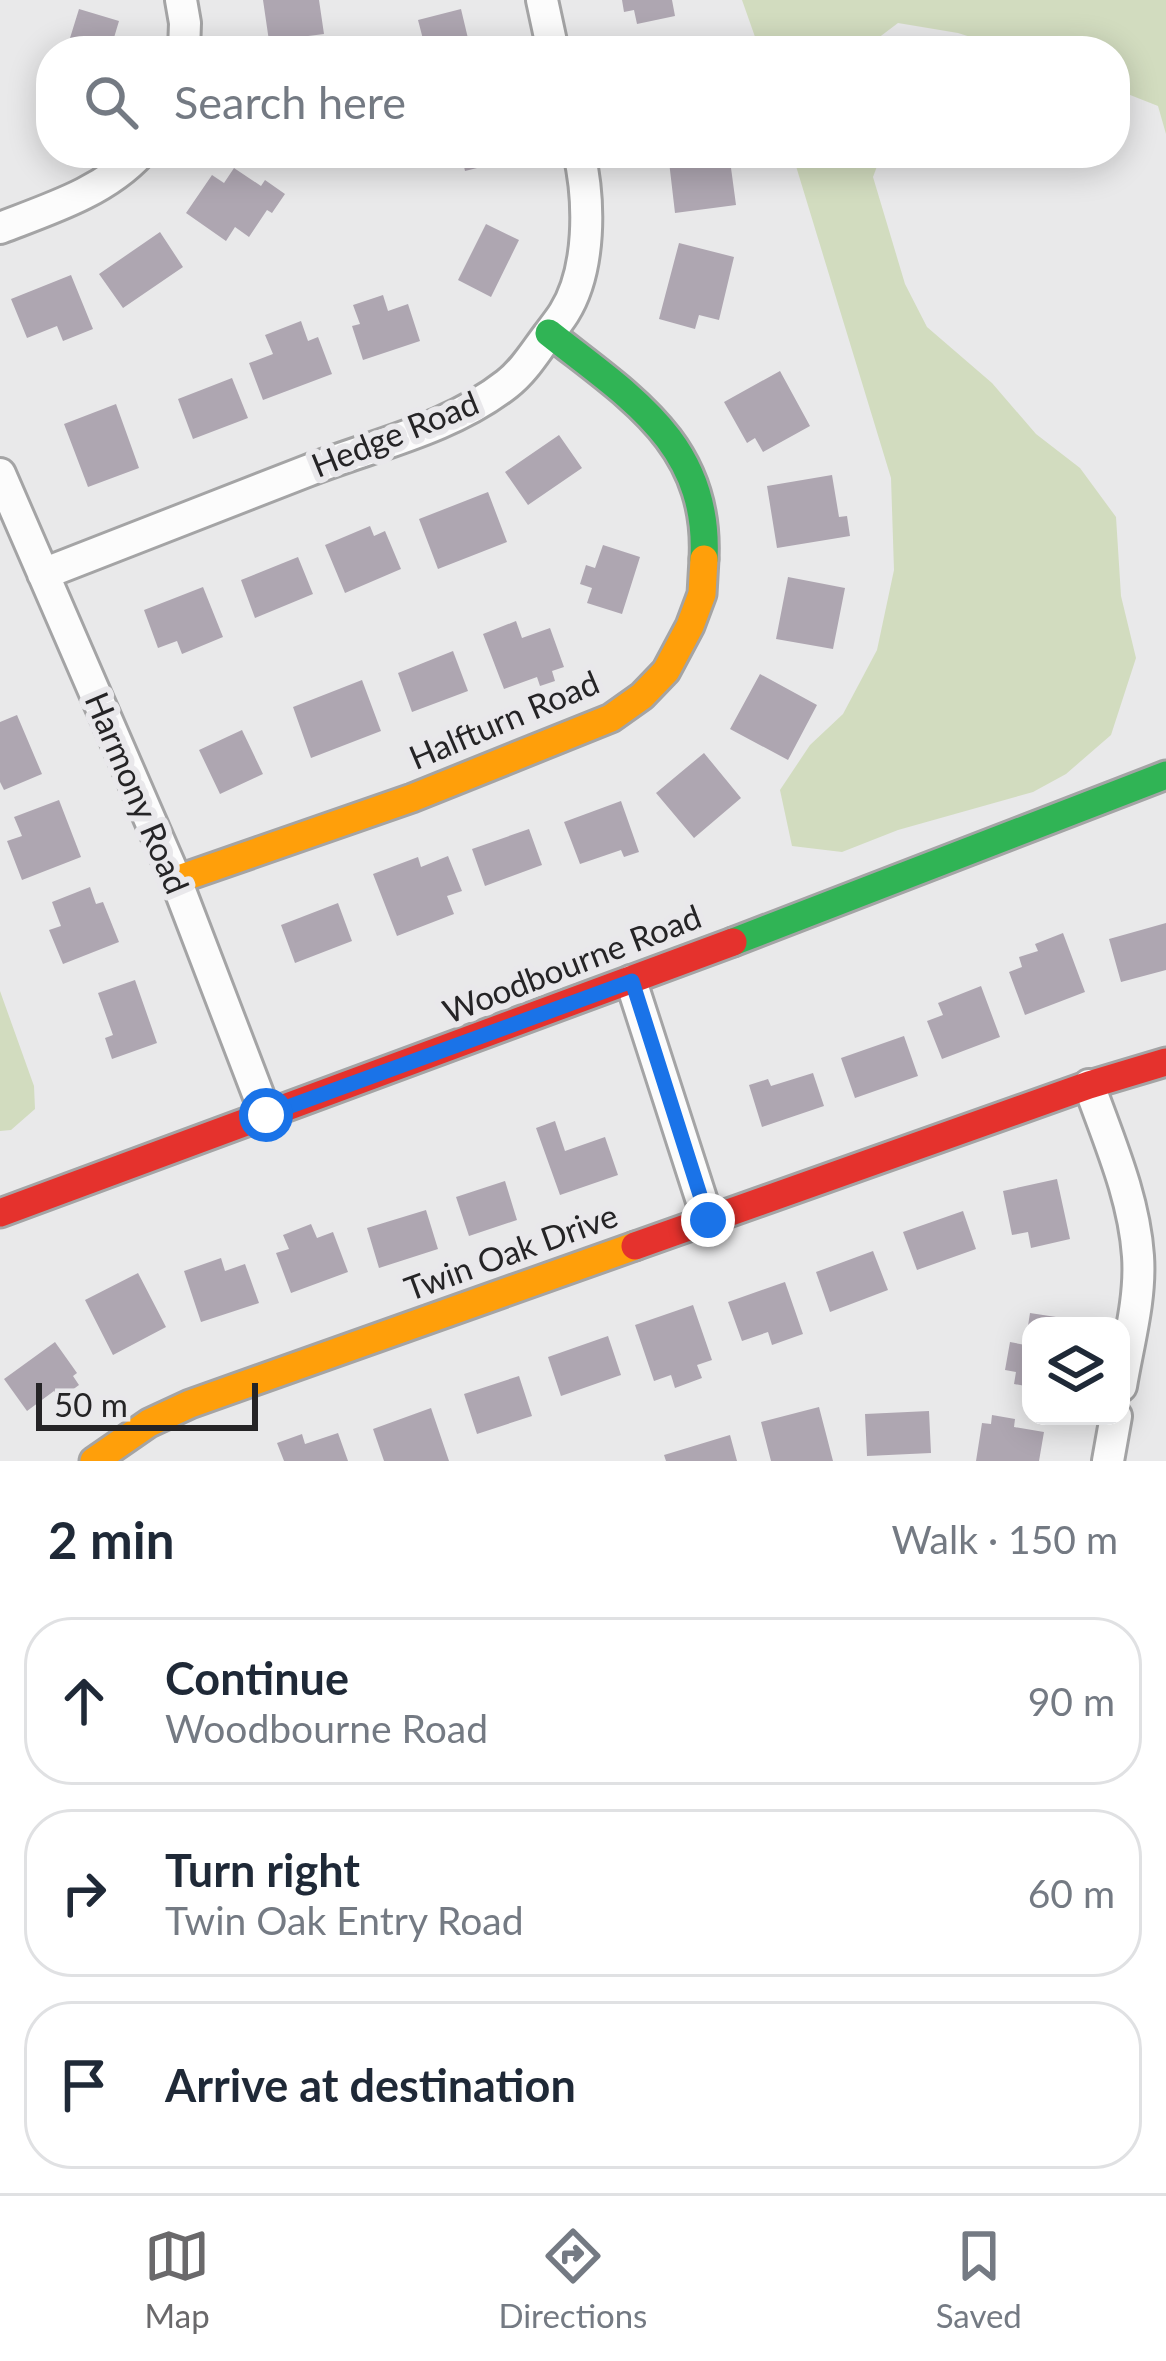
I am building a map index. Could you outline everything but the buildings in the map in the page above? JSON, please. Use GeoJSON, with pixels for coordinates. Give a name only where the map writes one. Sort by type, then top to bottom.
{"type":"FeatureCollection","features":[{"type":"Feature","properties":{"kind":"street"},"geometry":{"type":"LineString","coordinates":[[181,0],[185,36]]}},
{"type":"Feature","properties":{"kind":"street"},"geometry":{"type":"LineString","coordinates":[[542,0],[550,36]]}},
{"type":"Feature","properties":{"kind":"street"},"geometry":{"type":"LineString","coordinates":[[0,228],[66,203],[122,168]]}},
{"type":"Feature","properties":{"kind":"street","name":"Hedge Road"},"geometry":{"type":"LineString","coordinates":[[43,574],[425,428],[508,383],[531,360],[566,310],[578,278],[587,224],[582,168]]}},
{"type":"Feature","properties":{"kind":"street","name":"Halfturn Road"},"geometry":{"type":"LineString","coordinates":[[176,880],[412,798],[611,718],[666,671],[702,594],[705,538],[697,492],[667,433],[649,413],[549,333]]}},
{"type":"Feature","properties":{"kind":"street","name":"Harmony Road"},"geometry":{"type":"LineString","coordinates":[[0,474],[176,880],[266,1115]]}},
{"type":"Feature","properties":{"kind":"street","name":"Woodbourne Road"},"geometry":{"type":"LineString","coordinates":[[0,1213],[632,981],[1166,775]]}},
{"type":"Feature","properties":{"kind":"street"},"geometry":{"type":"LineString","coordinates":[[632,981],[708,1220]]}},
{"type":"Feature","properties":{"kind":"street","name":"Twin Oak Drive"},"geometry":{"type":"LineString","coordinates":[[94,1461],[149,1424],[190,1404],[1089,1085],[1166,1062]]}},
{"type":"Feature","properties":{"kind":"street"},"geometry":{"type":"LineString","coordinates":[[1089,1085],[1121,1172],[1138,1258],[1130,1335]]}},
{"type":"Feature","properties":{"kind":"street"},"geometry":{"type":"LineString","coordinates":[[1108,1461],[1114,1425]]}},
{"type":"Feature","properties":{"kind":"green space"},"geometry":{"type":"Polygon","coordinates":[[[742,0],[1166,0],[1166,134],[1158,106],[1130,95],[1130,36],[968,36],[898,23],[881,36],[755,36],[742,0]]]}},
{"type":"Feature","properties":{"kind":"green space"},"geometry":{"type":"Polygon","coordinates":[[[797,168],[876,168],[873,177],[905,284],[927,327],[992,383],[1036,434],[1080,468],[1116,517],[1121,596],[1136,658],[1111,735],[1066,774],[1033,792],[898,830],[842,852],[792,846],[780,790],[810,745],[843,714],[877,650],[894,570],[891,478],[797,168]]]}},
{"type":"Feature","properties":{"kind":"green space"},"geometry":{"type":"Polygon","coordinates":[[[0,991],[34,1086],[35,1109],[11,1130],[0,1131],[0,991]]]}},
{"type":"Feature","properties":{"kind":"traffic: fast"},"geometry":{"type":"LineString","coordinates":[[549,333],[634,402],[678,453],[702,519],[704,559]]}},
{"type":"Feature","properties":{"kind":"traffic: fast"},"geometry":{"type":"LineString","coordinates":[[733,942],[1166,775]]}},
{"type":"Feature","properties":{"kind":"traffic: slow"},"geometry":{"type":"LineString","coordinates":[[176,880],[412,798],[611,718],[666,671],[702,594],[704,559]]}},
{"type":"Feature","properties":{"kind":"traffic: slow"},"geometry":{"type":"LineString","coordinates":[[94,1461],[149,1423],[190,1404],[635,1246]]}},
{"type":"Feature","properties":{"kind":"traffic: jam"},"geometry":{"type":"LineString","coordinates":[[0,1213],[733,942]]}},
{"type":"Feature","properties":{"kind":"traffic: jam"},"geometry":{"type":"LineString","coordinates":[[635,1246],[1166,1062]]}},
{"type":"Feature","properties":{"kind":"route"},"geometry":{"type":"LineString","coordinates":[[266,1115],[632,981],[708,1220]]}}]}
